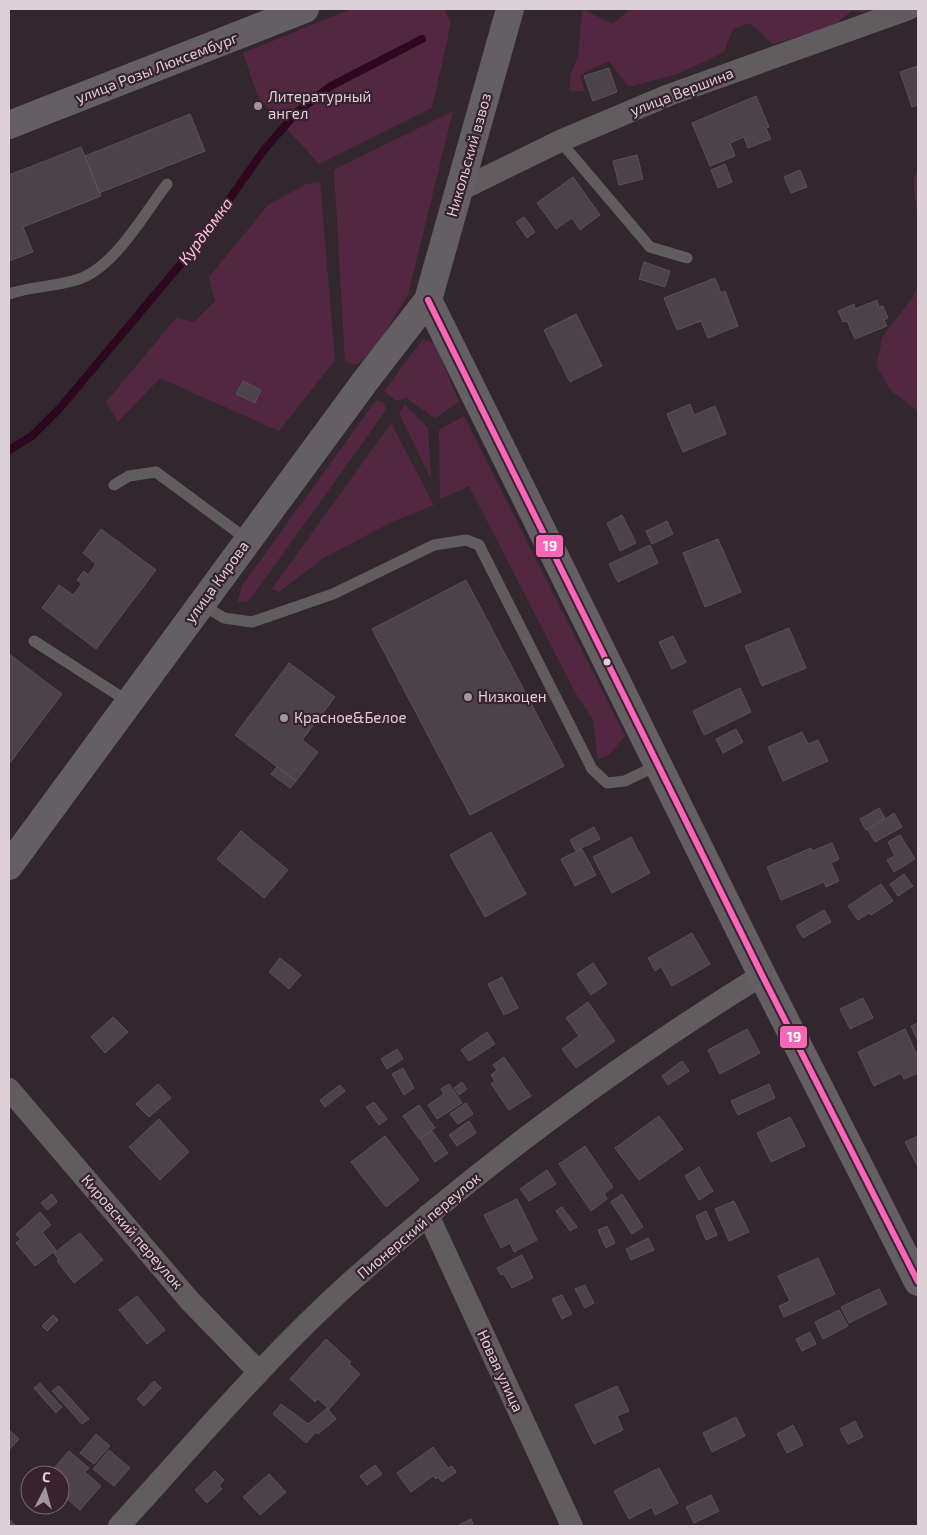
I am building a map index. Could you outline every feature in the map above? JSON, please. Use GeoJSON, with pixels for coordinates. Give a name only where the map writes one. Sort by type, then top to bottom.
{"type":"FeatureCollection","features":[{"type":"Feature","properties":{"kind":"main road","name":"улица Розы Люксембург"},"geometry":{"type":"LineString","coordinates":[[9,125],[305,9]]}},
{"type":"Feature","properties":{"kind":"main road"},"geometry":{"type":"LineString","coordinates":[[490,9],[494,28],[492,72]]}},
{"type":"Feature","properties":{"kind":"main road","name":"Никольский взвоз"},"geometry":{"type":"LineString","coordinates":[[428,300],[510,9]]}},
{"type":"Feature","properties":{"kind":"main road"},"geometry":{"type":"LineString","coordinates":[[428,300],[762,975],[918,1282]]}},
{"type":"Feature","properties":{"kind":"main road","name":"улица Кирова"},"geometry":{"type":"LineString","coordinates":[[9,866],[248,540],[428,300]]}},
{"type":"Feature","properties":{"kind":"street","name":"улица Вершина"},"geometry":{"type":"LineString","coordinates":[[460,190],[560,141],[669,95],[910,9]]}},
{"type":"Feature","properties":{"kind":"street","name":"Пионерский переулок"},"geometry":{"type":"LineString","coordinates":[[119,1526],[259,1372],[344,1288],[428,1215],[584,1096],[695,1016],[762,975]]}},
{"type":"Feature","properties":{"kind":"street","name":"Кировский переулок"},"geometry":{"type":"LineString","coordinates":[[9,1089],[190,1301],[259,1372]]}},
{"type":"Feature","properties":{"kind":"street","name":"Новая улица"},"geometry":{"type":"LineString","coordinates":[[428,1215],[572,1526]]}},
{"type":"Feature","properties":{"kind":"lane"},"geometry":{"type":"LineString","coordinates":[[560,141],[650,247],[687,258]]}},
{"type":"Feature","properties":{"kind":"lane"},"geometry":{"type":"LineString","coordinates":[[9,294],[76,280],[94,273],[108,263],[167,184]]}},
{"type":"Feature","properties":{"kind":"lane"},"geometry":{"type":"LineString","coordinates":[[114,485],[129,476],[156,472],[248,540]]}},
{"type":"Feature","properties":{"kind":"lane"},"geometry":{"type":"LineString","coordinates":[[201,604],[224,618],[252,622],[333,594],[434,545],[466,540],[480,545],[592,769],[607,783],[625,781],[658,766]]}},
{"type":"Feature","properties":{"kind":"lane"},"geometry":{"type":"LineString","coordinates":[[34,641],[129,702]]}},
{"type":"Feature","properties":{"kind":"shaded area"},"geometry":{"type":"Polygon","coordinates":[[[351,9],[444,9],[451,23],[432,108],[319,164],[258,97],[243,53],[351,9]]]}},
{"type":"Feature","properties":{"kind":"shaded area"},"geometry":{"type":"Polygon","coordinates":[[[582,9],[613,24],[630,9],[877,9],[870,13],[852,11],[830,28],[772,44],[750,23],[733,29],[724,52],[678,74],[629,87],[609,61],[580,75],[585,92],[569,90],[571,73],[578,56],[582,9]]]}},
{"type":"Feature","properties":{"kind":"shaded area"},"geometry":{"type":"Polygon","coordinates":[[[453,111],[408,295],[373,352],[357,365],[345,362],[334,170],[453,111]]]}},
{"type":"Feature","properties":{"kind":"shaded area"},"geometry":{"type":"Polygon","coordinates":[[[918,171],[918,219],[913,179],[918,171]]]}},
{"type":"Feature","properties":{"kind":"shaded area"},"geometry":{"type":"Polygon","coordinates":[[[320,182],[335,360],[279,431],[160,378],[118,422],[106,402],[176,318],[194,322],[215,301],[209,277],[268,205],[306,184],[320,182]],[[243,381],[237,394],[255,403],[261,390],[243,381]]]}},
{"type":"Feature","properties":{"kind":"shaded area"},"geometry":{"type":"Polygon","coordinates":[[[918,285],[918,411],[890,390],[876,364],[883,336],[913,297],[918,285]]]}},
{"type":"Feature","properties":{"kind":"shaded area"},"geometry":{"type":"Polygon","coordinates":[[[423,339],[435,344],[459,402],[435,418],[406,398],[396,401],[384,391],[423,339]]]}},
{"type":"Feature","properties":{"kind":"shaded area"},"geometry":{"type":"Polygon","coordinates":[[[376,400],[384,403],[386,410],[249,601],[238,602],[242,586],[376,400]]]}},
{"type":"Feature","properties":{"kind":"shaded area"},"geometry":{"type":"Polygon","coordinates":[[[405,405],[428,428],[431,479],[399,413],[405,405]]]}},
{"type":"Feature","properties":{"kind":"shaded area"},"geometry":{"type":"Polygon","coordinates":[[[464,416],[625,736],[609,755],[598,759],[593,720],[575,692],[469,486],[440,499],[439,430],[464,416]]]}},
{"type":"Feature","properties":{"kind":"shaded area"},"geometry":{"type":"Polygon","coordinates":[[[391,423],[434,505],[392,522],[322,559],[279,592],[272,589],[391,423]]]}},
{"type":"Feature","properties":{"kind":"building"},"geometry":{"type":"Polygon","coordinates":[[[918,66],[918,105],[912,107],[900,72],[918,66]]]}},
{"type":"Feature","properties":{"kind":"building"},"geometry":{"type":"Polygon","coordinates":[[[609,68],[617,92],[593,101],[584,76],[609,68]]]}},
{"type":"Feature","properties":{"kind":"building"},"geometry":{"type":"Polygon","coordinates":[[[756,96],[769,127],[766,128],[771,139],[748,148],[744,137],[730,143],[735,156],[710,166],[692,123],[756,96]]]}},
{"type":"Feature","properties":{"kind":"building"},"geometry":{"type":"Polygon","coordinates":[[[190,114],[205,151],[99,193],[85,156],[190,114]]]}},
{"type":"Feature","properties":{"kind":"building"},"geometry":{"type":"Polygon","coordinates":[[[81,147],[101,196],[23,227],[33,252],[9,261],[9,175],[81,147]]]}},
{"type":"Feature","properties":{"kind":"building"},"geometry":{"type":"Polygon","coordinates":[[[637,155],[643,179],[619,185],[613,161],[637,155]]]}},
{"type":"Feature","properties":{"kind":"building"},"geometry":{"type":"Polygon","coordinates":[[[725,164],[732,182],[718,188],[711,170],[725,164]]]}},
{"type":"Feature","properties":{"kind":"building"},"geometry":{"type":"Polygon","coordinates":[[[800,170],[807,187],[791,193],[784,177],[800,170]]]}},
{"type":"Feature","properties":{"kind":"building"},"geometry":{"type":"Polygon","coordinates":[[[573,177],[600,215],[580,230],[572,218],[556,229],[537,203],[573,177]]]}},
{"type":"Feature","properties":{"kind":"building"},"geometry":{"type":"Polygon","coordinates":[[[524,217],[535,232],[527,238],[516,222],[524,217]]]}},
{"type":"Feature","properties":{"kind":"building"},"geometry":{"type":"Polygon","coordinates":[[[644,262],[670,271],[665,287],[639,279],[644,262]]]}},
{"type":"Feature","properties":{"kind":"building"},"geometry":{"type":"Polygon","coordinates":[[[715,278],[721,293],[725,291],[738,326],[708,338],[701,321],[677,330],[664,298],[715,278]]]}},
{"type":"Feature","properties":{"kind":"building"},"geometry":{"type":"Polygon","coordinates":[[[877,300],[879,307],[883,306],[888,318],[884,320],[887,326],[855,339],[847,321],[843,322],[838,311],[854,304],[855,309],[877,300]]]}},
{"type":"Feature","properties":{"kind":"building"},"geometry":{"type":"Polygon","coordinates":[[[576,314],[602,366],[570,382],[544,330],[576,314]]]}},
{"type":"Feature","properties":{"kind":"building"},"geometry":{"type":"Polygon","coordinates":[[[243,381],[261,390],[255,403],[236,394],[243,381]]]}},
{"type":"Feature","properties":{"kind":"building"},"geometry":{"type":"Polygon","coordinates":[[[690,404],[694,415],[715,406],[726,434],[683,452],[667,414],[690,404]]]}},
{"type":"Feature","properties":{"kind":"building"},"geometry":{"type":"Polygon","coordinates":[[[622,515],[636,543],[620,551],[607,523],[622,515]]]}},
{"type":"Feature","properties":{"kind":"building"},"geometry":{"type":"Polygon","coordinates":[[[667,521],[673,534],[652,544],[646,531],[667,521]]]}},
{"type":"Feature","properties":{"kind":"building"},"geometry":{"type":"Polygon","coordinates":[[[101,529],[156,570],[96,649],[42,608],[59,585],[73,595],[82,584],[77,580],[84,571],[88,575],[96,564],[83,553],[101,529]]]}},
{"type":"Feature","properties":{"kind":"building"},"geometry":{"type":"Polygon","coordinates":[[[718,539],[741,592],[705,607],[683,553],[718,539]]]}},
{"type":"Feature","properties":{"kind":"building"},"geometry":{"type":"Polygon","coordinates":[[[650,545],[658,563],[618,582],[609,564],[650,545]]]}},
{"type":"Feature","properties":{"kind":"building","name":"Низкоцен"},"geometry":{"type":"Polygon","coordinates":[[[466,580],[564,766],[470,815],[372,629],[466,580]]]}},
{"type":"Feature","properties":{"kind":"building"},"geometry":{"type":"Polygon","coordinates":[[[789,628],[806,668],[762,686],[745,646],[789,628]]]}},
{"type":"Feature","properties":{"kind":"building"},"geometry":{"type":"Polygon","coordinates":[[[673,636],[686,662],[672,669],[659,642],[673,636]]]}},
{"type":"Feature","properties":{"kind":"building"},"geometry":{"type":"Polygon","coordinates":[[[9,654],[62,694],[9,764],[9,654]]]}},
{"type":"Feature","properties":{"kind":"building","name":"Красное&Белое"},"geometry":{"type":"Polygon","coordinates":[[[289,663],[335,697],[302,740],[318,752],[296,781],[235,735],[289,663]]]}},
{"type":"Feature","properties":{"kind":"building"},"geometry":{"type":"Polygon","coordinates":[[[740,688],[751,712],[704,735],[693,711],[740,688]]]}},
{"type":"Feature","properties":{"kind":"building"},"geometry":{"type":"Polygon","coordinates":[[[736,729],[743,742],[723,753],[716,739],[736,729]]]}},
{"type":"Feature","properties":{"kind":"building"},"geometry":{"type":"Polygon","coordinates":[[[802,732],[808,744],[818,740],[828,761],[783,781],[768,747],[802,732]]]}},
{"type":"Feature","properties":{"kind":"building"},"geometry":{"type":"Polygon","coordinates":[[[277,767],[296,781],[290,788],[271,774],[277,767]]]}},
{"type":"Feature","properties":{"kind":"building"},"geometry":{"type":"Polygon","coordinates":[[[879,808],[885,818],[866,830],[860,819],[879,808]]]}},
{"type":"Feature","properties":{"kind":"building"},"geometry":{"type":"Polygon","coordinates":[[[894,813],[902,827],[875,842],[868,830],[894,813]]]}},
{"type":"Feature","properties":{"kind":"building"},"geometry":{"type":"Polygon","coordinates":[[[594,827],[600,839],[576,851],[570,840],[594,827]]]}},
{"type":"Feature","properties":{"kind":"building"},"geometry":{"type":"Polygon","coordinates":[[[241,831],[288,870],[264,898],[217,859],[241,831]]]}},
{"type":"Feature","properties":{"kind":"building"},"geometry":{"type":"Polygon","coordinates":[[[491,832],[526,894],[485,917],[450,855],[491,832]]]}},
{"type":"Feature","properties":{"kind":"building"},"geometry":{"type":"Polygon","coordinates":[[[900,835],[915,859],[894,872],[887,860],[895,856],[888,842],[900,835]]]}},
{"type":"Feature","properties":{"kind":"building"},"geometry":{"type":"Polygon","coordinates":[[[631,837],[650,873],[612,893],[593,857],[631,837]]]}},
{"type":"Feature","properties":{"kind":"building"},"geometry":{"type":"Polygon","coordinates":[[[832,843],[839,859],[831,863],[839,881],[826,887],[824,882],[781,900],[767,867],[811,848],[812,851],[832,843]]]}},
{"type":"Feature","properties":{"kind":"building"},"geometry":{"type":"Polygon","coordinates":[[[582,849],[596,875],[575,886],[561,859],[582,849]]]}},
{"type":"Feature","properties":{"kind":"building"},"geometry":{"type":"Polygon","coordinates":[[[904,874],[913,886],[898,896],[890,884],[904,874]]]}},
{"type":"Feature","properties":{"kind":"building"},"geometry":{"type":"Polygon","coordinates":[[[881,884],[893,901],[871,915],[869,913],[858,920],[848,906],[881,884]]]}},
{"type":"Feature","properties":{"kind":"building"},"geometry":{"type":"Polygon","coordinates":[[[824,910],[831,922],[803,938],[796,926],[824,910]]]}},
{"type":"Feature","properties":{"kind":"building"},"geometry":{"type":"Polygon","coordinates":[[[692,933],[710,964],[672,986],[661,967],[655,971],[648,958],[692,933]]]}},
{"type":"Feature","properties":{"kind":"building"},"geometry":{"type":"Polygon","coordinates":[[[280,958],[301,975],[289,989],[269,972],[280,958]]]}},
{"type":"Feature","properties":{"kind":"building"},"geometry":{"type":"Polygon","coordinates":[[[593,963],[607,984],[591,995],[577,974],[593,963]]]}},
{"type":"Feature","properties":{"kind":"building"},"geometry":{"type":"Polygon","coordinates":[[[502,977],[518,1008],[504,1015],[488,984],[502,977]]]}},
{"type":"Feature","properties":{"kind":"building"},"geometry":{"type":"Polygon","coordinates":[[[863,998],[873,1018],[850,1029],[840,1009],[863,998]]]}},
{"type":"Feature","properties":{"kind":"building"},"geometry":{"type":"Polygon","coordinates":[[[588,1002],[615,1041],[576,1068],[562,1049],[579,1036],[566,1018],[588,1002]]]}},
{"type":"Feature","properties":{"kind":"building"},"geometry":{"type":"Polygon","coordinates":[[[113,1017],[128,1032],[105,1053],[91,1037],[113,1017]]]}},
{"type":"Feature","properties":{"kind":"building"},"geometry":{"type":"Polygon","coordinates":[[[918,1023],[918,1041],[911,1026],[918,1023]]]}},
{"type":"Feature","properties":{"kind":"building"},"geometry":{"type":"Polygon","coordinates":[[[747,1029],[760,1053],[720,1074],[708,1050],[747,1029]]]}},
{"type":"Feature","properties":{"kind":"building"},"geometry":{"type":"Polygon","coordinates":[[[905,1029],[918,1057],[918,1073],[904,1079],[901,1073],[874,1086],[858,1052],[905,1029]]]}},
{"type":"Feature","properties":{"kind":"building"},"geometry":{"type":"Polygon","coordinates":[[[487,1032],[495,1044],[469,1061],[461,1050],[487,1032]]]}},
{"type":"Feature","properties":{"kind":"building"},"geometry":{"type":"Polygon","coordinates":[[[397,1049],[403,1059],[387,1069],[381,1059],[397,1049]]]}},
{"type":"Feature","properties":{"kind":"building"},"geometry":{"type":"Polygon","coordinates":[[[504,1057],[531,1096],[509,1110],[491,1084],[495,1081],[491,1075],[497,1070],[493,1065],[504,1057]]]}},
{"type":"Feature","properties":{"kind":"building"},"geometry":{"type":"Polygon","coordinates":[[[682,1061],[689,1071],[668,1085],[662,1076],[682,1061]]]}},
{"type":"Feature","properties":{"kind":"building"},"geometry":{"type":"Polygon","coordinates":[[[403,1068],[414,1088],[404,1095],[392,1074],[403,1068]]]}},
{"type":"Feature","properties":{"kind":"building"},"geometry":{"type":"Polygon","coordinates":[[[462,1082],[467,1089],[459,1095],[454,1088],[462,1082]]]}},
{"type":"Feature","properties":{"kind":"building"},"geometry":{"type":"Polygon","coordinates":[[[158,1084],[171,1098],[149,1117],[136,1104],[158,1084]]]}},
{"type":"Feature","properties":{"kind":"building"},"geometry":{"type":"Polygon","coordinates":[[[449,1084],[462,1103],[437,1119],[428,1105],[444,1094],[441,1089],[449,1084]]]}},
{"type":"Feature","properties":{"kind":"building"},"geometry":{"type":"Polygon","coordinates":[[[769,1084],[775,1098],[738,1115],[731,1101],[769,1084]]]}},
{"type":"Feature","properties":{"kind":"building"},"geometry":{"type":"Polygon","coordinates":[[[340,1085],[345,1091],[325,1107],[320,1100],[340,1085]]]}},
{"type":"Feature","properties":{"kind":"building"},"geometry":{"type":"Polygon","coordinates":[[[374,1102],[387,1119],[379,1125],[366,1107],[374,1102]]]}},
{"type":"Feature","properties":{"kind":"building"},"geometry":{"type":"Polygon","coordinates":[[[466,1103],[473,1114],[458,1124],[450,1114],[466,1103]]]}},
{"type":"Feature","properties":{"kind":"building"},"geometry":{"type":"Polygon","coordinates":[[[419,1105],[435,1128],[419,1139],[403,1116],[419,1105]]]}},
{"type":"Feature","properties":{"kind":"building"},"geometry":{"type":"Polygon","coordinates":[[[659,1116],[683,1149],[639,1180],[615,1148],[659,1116]]]}},
{"type":"Feature","properties":{"kind":"building"},"geometry":{"type":"Polygon","coordinates":[[[790,1117],[805,1146],[771,1162],[757,1133],[790,1117]]]}},
{"type":"Feature","properties":{"kind":"building"},"geometry":{"type":"Polygon","coordinates":[[[159,1119],[189,1152],[160,1180],[129,1147],[159,1119]]]}},
{"type":"Feature","properties":{"kind":"building"},"geometry":{"type":"Polygon","coordinates":[[[469,1121],[476,1133],[457,1146],[449,1135],[469,1121]]]}},
{"type":"Feature","properties":{"kind":"building"},"geometry":{"type":"Polygon","coordinates":[[[432,1131],[448,1153],[435,1162],[420,1139],[432,1131]]]}},
{"type":"Feature","properties":{"kind":"building"},"geometry":{"type":"Polygon","coordinates":[[[385,1136],[419,1180],[386,1207],[351,1162],[385,1136]]]}},
{"type":"Feature","properties":{"kind":"building"},"geometry":{"type":"Polygon","coordinates":[[[918,1136],[918,1167],[905,1142],[918,1136]]]}},
{"type":"Feature","properties":{"kind":"building"},"geometry":{"type":"Polygon","coordinates":[[[585,1146],[613,1187],[604,1194],[607,1199],[591,1211],[559,1164],[585,1146]]]}},
{"type":"Feature","properties":{"kind":"building"},"geometry":{"type":"Polygon","coordinates":[[[699,1167],[713,1191],[699,1200],[685,1176],[699,1167]]]}},
{"type":"Feature","properties":{"kind":"building"},"geometry":{"type":"Polygon","coordinates":[[[547,1170],[556,1184],[529,1201],[520,1189],[547,1170]]]}},
{"type":"Feature","properties":{"kind":"building"},"geometry":{"type":"Polygon","coordinates":[[[52,1194],[57,1202],[47,1210],[41,1203],[52,1194]]]}},
{"type":"Feature","properties":{"kind":"building"},"geometry":{"type":"Polygon","coordinates":[[[622,1194],[643,1227],[632,1234],[611,1202],[622,1194]]]}},
{"type":"Feature","properties":{"kind":"building"},"geometry":{"type":"Polygon","coordinates":[[[517,1199],[537,1240],[514,1252],[510,1243],[501,1248],[484,1215],[517,1199]]]}},
{"type":"Feature","properties":{"kind":"building"},"geometry":{"type":"Polygon","coordinates":[[[734,1201],[749,1232],[729,1241],[715,1209],[734,1201]]]}},
{"type":"Feature","properties":{"kind":"building"},"geometry":{"type":"Polygon","coordinates":[[[562,1207],[577,1227],[570,1231],[556,1211],[562,1207]]]}},
{"type":"Feature","properties":{"kind":"building"},"geometry":{"type":"Polygon","coordinates":[[[706,1211],[717,1235],[706,1240],[696,1216],[706,1211]]]}},
{"type":"Feature","properties":{"kind":"building"},"geometry":{"type":"Polygon","coordinates":[[[40,1212],[51,1225],[42,1232],[56,1250],[35,1266],[16,1243],[21,1239],[16,1234],[40,1212]]]}},
{"type":"Feature","properties":{"kind":"building"},"geometry":{"type":"Polygon","coordinates":[[[607,1226],[615,1243],[606,1248],[598,1230],[607,1226]]]}},
{"type":"Feature","properties":{"kind":"building"},"geometry":{"type":"Polygon","coordinates":[[[80,1233],[103,1260],[74,1283],[57,1261],[59,1260],[54,1253],[80,1233]]]}},
{"type":"Feature","properties":{"kind":"building"},"geometry":{"type":"Polygon","coordinates":[[[648,1238],[654,1250],[631,1260],[626,1249],[648,1238]]]}},
{"type":"Feature","properties":{"kind":"building"},"geometry":{"type":"Polygon","coordinates":[[[522,1255],[533,1278],[512,1288],[504,1274],[501,1275],[497,1268],[522,1255]]]}},
{"type":"Feature","properties":{"kind":"building"},"geometry":{"type":"Polygon","coordinates":[[[818,1258],[835,1294],[784,1317],[779,1306],[790,1301],[778,1276],[818,1258]]]}},
{"type":"Feature","properties":{"kind":"building"},"geometry":{"type":"Polygon","coordinates":[[[585,1285],[594,1303],[585,1308],[575,1289],[585,1285]]]}},
{"type":"Feature","properties":{"kind":"building"},"geometry":{"type":"Polygon","coordinates":[[[879,1289],[887,1304],[849,1323],[841,1307],[879,1289]]]}},
{"type":"Feature","properties":{"kind":"building"},"geometry":{"type":"Polygon","coordinates":[[[562,1295],[572,1314],[562,1319],[552,1299],[562,1295]]]}},
{"type":"Feature","properties":{"kind":"building"},"geometry":{"type":"Polygon","coordinates":[[[137,1296],[165,1330],[147,1344],[119,1310],[137,1296]]]}},
{"type":"Feature","properties":{"kind":"building"},"geometry":{"type":"Polygon","coordinates":[[[839,1310],[848,1326],[823,1339],[815,1322],[839,1310]]]}},
{"type":"Feature","properties":{"kind":"building"},"geometry":{"type":"Polygon","coordinates":[[[53,1315],[58,1320],[47,1331],[42,1326],[53,1315]]]}},
{"type":"Feature","properties":{"kind":"building"},"geometry":{"type":"Polygon","coordinates":[[[810,1332],[816,1344],[802,1351],[796,1339],[810,1332]]]}},
{"type":"Feature","properties":{"kind":"building"},"geometry":{"type":"Polygon","coordinates":[[[326,1339],[351,1362],[349,1364],[360,1374],[329,1409],[318,1399],[315,1402],[290,1379],[326,1339]]]}},
{"type":"Feature","properties":{"kind":"building"},"geometry":{"type":"Polygon","coordinates":[[[154,1381],[161,1388],[144,1406],[137,1399],[154,1381]]]}},
{"type":"Feature","properties":{"kind":"building"},"geometry":{"type":"Polygon","coordinates":[[[40,1383],[62,1407],[56,1413],[34,1388],[40,1383]]]}},
{"type":"Feature","properties":{"kind":"building"},"geometry":{"type":"Polygon","coordinates":[[[59,1386],[89,1419],[82,1424],[52,1391],[59,1386]]]}},
{"type":"Feature","properties":{"kind":"building"},"geometry":{"type":"Polygon","coordinates":[[[617,1386],[629,1411],[617,1416],[623,1430],[594,1444],[575,1405],[617,1386]]]}},
{"type":"Feature","properties":{"kind":"building"},"geometry":{"type":"Polygon","coordinates":[[[281,1404],[308,1424],[327,1408],[336,1419],[318,1434],[316,1432],[306,1443],[273,1414],[281,1404]]]}},
{"type":"Feature","properties":{"kind":"building"},"geometry":{"type":"Polygon","coordinates":[[[736,1417],[745,1436],[712,1452],[703,1433],[736,1417]]]}},
{"type":"Feature","properties":{"kind":"building"},"geometry":{"type":"Polygon","coordinates":[[[855,1421],[863,1437],[848,1444],[840,1429],[855,1421]]]}},
{"type":"Feature","properties":{"kind":"building"},"geometry":{"type":"Polygon","coordinates":[[[793,1425],[803,1445],[787,1453],[777,1434],[793,1425]]]}},
{"type":"Feature","properties":{"kind":"building"},"geometry":{"type":"Polygon","coordinates":[[[9,1430],[19,1439],[9,1450],[9,1430]]]}},
{"type":"Feature","properties":{"kind":"building"},"geometry":{"type":"Polygon","coordinates":[[[96,1434],[110,1446],[94,1464],[80,1453],[96,1434]]]}},
{"type":"Feature","properties":{"kind":"building"},"geometry":{"type":"Polygon","coordinates":[[[433,1447],[448,1468],[452,1466],[456,1472],[442,1482],[438,1477],[436,1479],[433,1476],[411,1492],[397,1473],[433,1447]]]}},
{"type":"Feature","properties":{"kind":"building"},"geometry":{"type":"Polygon","coordinates":[[[109,1450],[130,1468],[114,1486],[93,1469],[109,1450]]]}},
{"type":"Feature","properties":{"kind":"building"},"geometry":{"type":"Polygon","coordinates":[[[69,1451],[89,1468],[85,1472],[101,1486],[80,1510],[70,1502],[70,1465],[57,1465],[69,1451]]]}},
{"type":"Feature","properties":{"kind":"building"},"geometry":{"type":"Polygon","coordinates":[[[375,1465],[382,1474],[367,1485],[360,1476],[375,1465]]]}},
{"type":"Feature","properties":{"kind":"building"},"geometry":{"type":"Polygon","coordinates":[[[659,1468],[678,1503],[655,1515],[652,1507],[629,1519],[614,1491],[659,1468]]]}},
{"type":"Feature","properties":{"kind":"building"},"geometry":{"type":"Polygon","coordinates":[[[215,1471],[224,1480],[219,1486],[222,1489],[207,1503],[195,1490],[215,1471]]]}},
{"type":"Feature","properties":{"kind":"building"},"geometry":{"type":"Polygon","coordinates":[[[269,1474],[286,1492],[260,1515],[243,1497],[269,1474]]]}},
{"type":"Feature","properties":{"kind":"building"},"geometry":{"type":"Polygon","coordinates":[[[711,1495],[719,1511],[694,1523],[686,1507],[711,1495]]]}},
{"type":"Feature","properties":{"kind":"building"},"geometry":{"type":"Polygon","coordinates":[[[9,1519],[16,1526],[9,1526],[9,1519]]]}},
{"type":"Feature","properties":{"kind":"building"},"geometry":{"type":"Polygon","coordinates":[[[471,1519],[474,1526],[459,1526],[459,1525],[471,1519]]]}},
{"type":"Feature","properties":{"kind":"waterway","name":"Курдюмка"},"geometry":{"type":"LineString","coordinates":[[9,450],[32,436],[60,408],[199,242],[264,150],[297,112],[331,86],[422,39]]}},
{"type":"Feature","properties":{"kind":"transit line","name":"19"},"geometry":{"type":"LineString","coordinates":[[428,300],[762,975],[918,1282]]}},
{"type":"Feature","properties":{"kind":"place","name":"Литературный ангел"},"geometry":{"type":"Point","coordinates":[258,106]}},
{"type":"Feature","properties":{"kind":"place","name":"Низкоцен"},"geometry":{"type":"Point","coordinates":[468,697]}},
{"type":"Feature","properties":{"kind":"place","name":"Красное&Белое"},"geometry":{"type":"Point","coordinates":[284,718]}}]}
